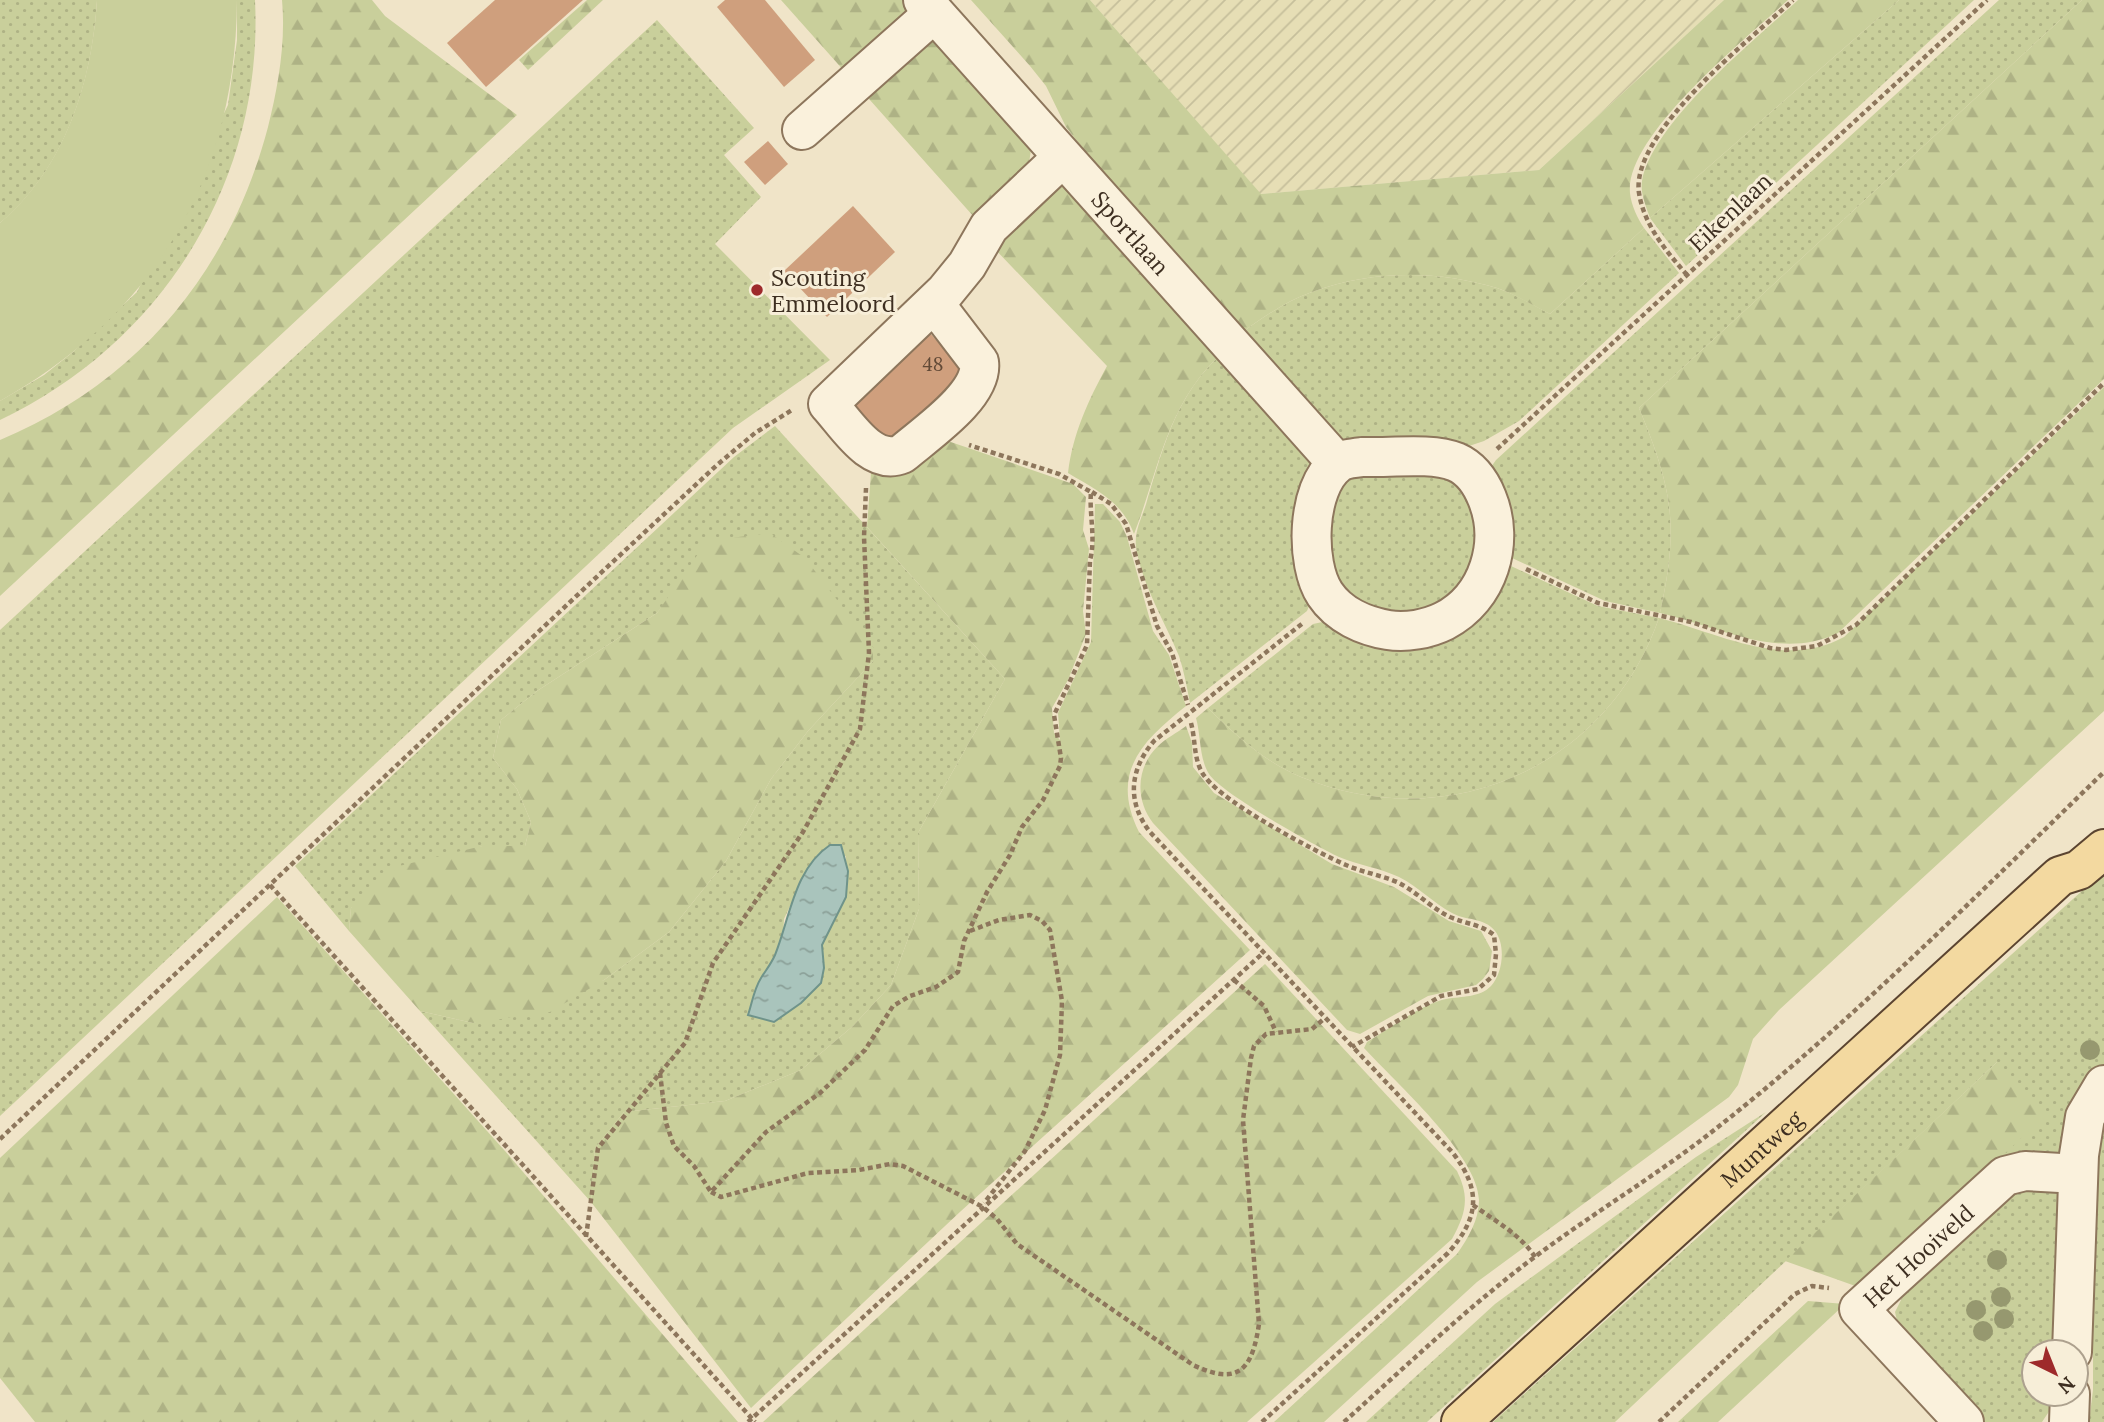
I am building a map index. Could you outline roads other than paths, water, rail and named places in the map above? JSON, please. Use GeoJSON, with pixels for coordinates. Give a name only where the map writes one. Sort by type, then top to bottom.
{"type":"FeatureCollection","features":[{"type":"Feature","properties":{"kind":"main road","name":"Muntweg"},"geometry":{"type":"LineString","coordinates":[[2060,876],[2066,860],[2104,823]]}},
{"type":"Feature","properties":{"kind":"main road","name":"Muntweg"},"geometry":{"type":"LineString","coordinates":[[1461,1422],[2060,876],[2079,870],[2104,849]]}},
{"type":"Feature","properties":{"kind":"street"},"geometry":{"type":"LineString","coordinates":[[803,130],[928,6]]}},
{"type":"Feature","properties":{"kind":"street","name":"Sportlaan"},"geometry":{"type":"LineString","coordinates":[[928,6],[1337,463]]}},
{"type":"Feature","properties":{"kind":"street"},"geometry":{"type":"LineString","coordinates":[[934,303],[979,362],[980,370],[972,390],[902,454],[888,457],[875,454],[828,404],[934,303],[967,265],[989,227],[1062,158]]}},
{"type":"Feature","properties":{"kind":"street"},"geometry":{"type":"LineString","coordinates":[[1362,457],[1441,458],[1457,462],[1476,478],[1491,508],[1495,540],[1488,571],[1479,589],[1456,615],[1431,627],[1393,631],[1363,624],[1331,601],[1320,584],[1312,539],[1318,498],[1326,477],[1337,463],[1362,457]]}},
{"type":"Feature","properties":{"kind":"street"},"geometry":{"type":"LineString","coordinates":[[2072,1338],[2078,1174],[2085,1117],[2104,1085]]}},
{"type":"Feature","properties":{"kind":"street","name":"Het Hooiveld"},"geometry":{"type":"LineString","coordinates":[[1964,1422],[1859,1309],[2005,1176],[2025,1171],[2078,1174]]}},
{"type":"Feature","properties":{"kind":"water"},"geometry":{"type":"Polygon","coordinates":[[[830,845],[841,845],[848,871],[846,897],[822,945],[824,968],[821,983],[801,1003],[774,1022],[748,1015],[761,978],[775,955],[801,881],[808,867],[830,845]]]}},
{"type":"Feature","properties":{"kind":"place","name":"Scouting Emmeloord"},"geometry":{"type":"Point","coordinates":[757,290]}}]}
